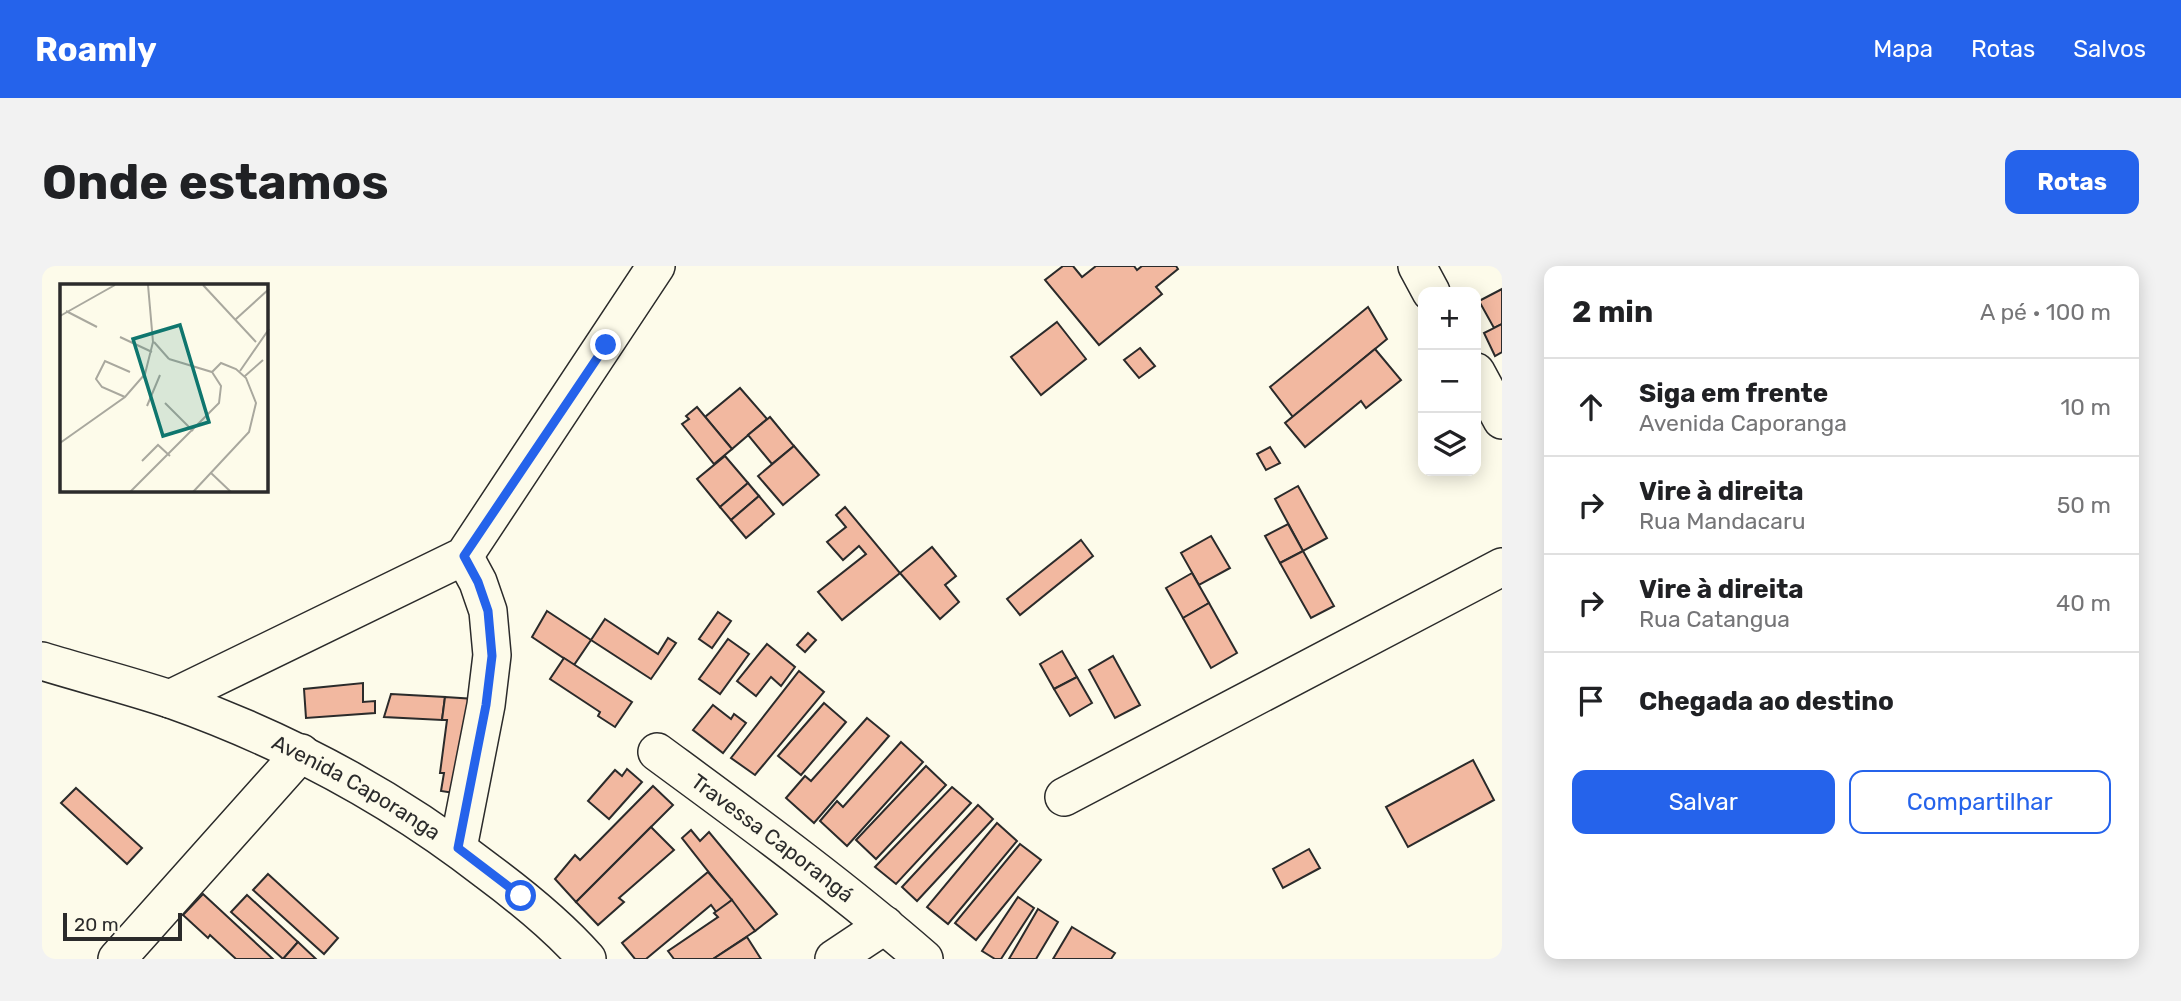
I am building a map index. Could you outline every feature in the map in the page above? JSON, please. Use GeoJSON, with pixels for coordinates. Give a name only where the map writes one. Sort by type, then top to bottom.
{"type":"FeatureCollection","features":[{"type":"Feature","properties":{"kind":"street"},"geometry":{"type":"LineString","coordinates":[[170,699],[464,556],[656,266]]}},
{"type":"Feature","properties":{"kind":"street"},"geometry":{"type":"LineString","coordinates":[[1417,266],[1429,287]]}},
{"type":"Feature","properties":{"kind":"street"},"geometry":{"type":"LineString","coordinates":[[1481,381],[1502,420]]}},
{"type":"Feature","properties":{"kind":"street"},"geometry":{"type":"LineString","coordinates":[[458,848],[486,705],[492,656],[488,611],[478,582],[464,556]]}},
{"type":"Feature","properties":{"kind":"street"},"geometry":{"type":"LineString","coordinates":[[1064,797],[1502,567]]}},
{"type":"Feature","properties":{"kind":"street","name":"Avenida Caporanga"},"geometry":{"type":"LineString","coordinates":[[42,661],[170,699],[300,753],[392,804],[458,848],[521,896],[587,959]]}},
{"type":"Feature","properties":{"kind":"street","name":"Travessa Caporangá"},"geometry":{"type":"LineString","coordinates":[[657,752],[779,842],[924,959]]}},
{"type":"Feature","properties":{"kind":"street"},"geometry":{"type":"LineString","coordinates":[[117,959],[300,753]]}},
{"type":"Feature","properties":{"kind":"street"},"geometry":{"type":"LineString","coordinates":[[834,959],[885,925]]}},
{"type":"Feature","properties":{"kind":"building"},"geometry":{"type":"Polygon","coordinates":[[[1063,266],[1073,266],[1082,277],[1096,266],[1134,266],[1137,270],[1142,266],[1176,266],[1178,269],[1156,287],[1162,294],[1099,345],[1045,280],[1063,266]]]}},
{"type":"Feature","properties":{"kind":"building"},"geometry":{"type":"Polygon","coordinates":[[[1502,289],[1502,324],[1494,328],[1481,300],[1502,289]]]}},
{"type":"Feature","properties":{"kind":"building"},"geometry":{"type":"Polygon","coordinates":[[[1368,307],[1387,339],[1293,417],[1270,387],[1368,307]]]}},
{"type":"Feature","properties":{"kind":"building"},"geometry":{"type":"Polygon","coordinates":[[[1057,322],[1086,359],[1041,395],[1011,357],[1057,322]]]}},
{"type":"Feature","properties":{"kind":"building"},"geometry":{"type":"Polygon","coordinates":[[[1502,324],[1502,352],[1495,356],[1484,333],[1502,324]]]}},
{"type":"Feature","properties":{"kind":"building"},"geometry":{"type":"Polygon","coordinates":[[[1140,348],[1155,366],[1139,378],[1124,360],[1140,348]]]}},
{"type":"Feature","properties":{"kind":"building"},"geometry":{"type":"Polygon","coordinates":[[[1375,349],[1401,380],[1366,408],[1361,401],[1305,447],[1285,423],[1375,349]]]}},
{"type":"Feature","properties":{"kind":"building"},"geometry":{"type":"Polygon","coordinates":[[[740,388],[767,419],[732,449],[705,417],[740,388]]]}},
{"type":"Feature","properties":{"kind":"building"},"geometry":{"type":"Polygon","coordinates":[[[697,407],[732,449],[714,464],[682,424],[689,419],[686,416],[697,407]]]}},
{"type":"Feature","properties":{"kind":"building"},"geometry":{"type":"Polygon","coordinates":[[[770,417],[794,446],[772,464],[748,435],[770,417]]]}},
{"type":"Feature","properties":{"kind":"building"},"geometry":{"type":"Polygon","coordinates":[[[794,446],[819,475],[783,505],[758,476],[794,446]]]}},
{"type":"Feature","properties":{"kind":"building"},"geometry":{"type":"Polygon","coordinates":[[[1270,447],[1280,463],[1266,470],[1257,454],[1270,447]]]}},
{"type":"Feature","properties":{"kind":"building"},"geometry":{"type":"Polygon","coordinates":[[[725,456],[748,483],[720,507],[697,479],[725,456]]]}},
{"type":"Feature","properties":{"kind":"building"},"geometry":{"type":"Polygon","coordinates":[[[748,483],[759,496],[731,520],[720,507],[748,483]]]}},
{"type":"Feature","properties":{"kind":"building"},"geometry":{"type":"Polygon","coordinates":[[[1298,486],[1327,538],[1303,551],[1275,499],[1298,486]]]}},
{"type":"Feature","properties":{"kind":"building"},"geometry":{"type":"Polygon","coordinates":[[[759,496],[774,514],[746,538],[731,520],[759,496]]]}},
{"type":"Feature","properties":{"kind":"building"},"geometry":{"type":"Polygon","coordinates":[[[845,507],[900,573],[842,620],[818,592],[866,554],[859,546],[843,560],[827,542],[846,527],[836,515],[845,507]]]}},
{"type":"Feature","properties":{"kind":"building"},"geometry":{"type":"Polygon","coordinates":[[[1288,524],[1303,551],[1280,563],[1265,536],[1288,524]]]}},
{"type":"Feature","properties":{"kind":"building"},"geometry":{"type":"Polygon","coordinates":[[[1211,536],[1230,568],[1199,585],[1181,553],[1211,536]]]}},
{"type":"Feature","properties":{"kind":"building"},"geometry":{"type":"Polygon","coordinates":[[[1081,540],[1093,556],[1020,615],[1007,599],[1081,540]]]}},
{"type":"Feature","properties":{"kind":"building"},"geometry":{"type":"Polygon","coordinates":[[[932,547],[956,576],[945,585],[959,602],[940,619],[900,573],[932,547]]]}},
{"type":"Feature","properties":{"kind":"building"},"geometry":{"type":"Polygon","coordinates":[[[1303,551],[1334,606],[1311,618],[1280,563],[1303,551]]]}},
{"type":"Feature","properties":{"kind":"building"},"geometry":{"type":"Polygon","coordinates":[[[1192,573],[1209,603],[1183,618],[1166,588],[1192,573]]]}},
{"type":"Feature","properties":{"kind":"building"},"geometry":{"type":"Polygon","coordinates":[[[1209,603],[1237,653],[1211,668],[1183,618],[1209,603]]]}},
{"type":"Feature","properties":{"kind":"building"},"geometry":{"type":"Polygon","coordinates":[[[547,611],[591,640],[574,665],[532,637],[547,611]]]}},
{"type":"Feature","properties":{"kind":"building"},"geometry":{"type":"Polygon","coordinates":[[[718,612],[731,621],[712,648],[699,639],[718,612]]]}},
{"type":"Feature","properties":{"kind":"building"},"geometry":{"type":"Polygon","coordinates":[[[605,619],[658,654],[668,638],[676,643],[651,679],[591,640],[605,619]]]}},
{"type":"Feature","properties":{"kind":"building"},"geometry":{"type":"Polygon","coordinates":[[[808,633],[816,640],[805,652],[797,645],[808,633]]]}},
{"type":"Feature","properties":{"kind":"building"},"geometry":{"type":"Polygon","coordinates":[[[728,639],[749,654],[720,694],[699,679],[728,639]]]}},
{"type":"Feature","properties":{"kind":"building"},"geometry":{"type":"Polygon","coordinates":[[[767,644],[795,667],[781,686],[771,677],[756,696],[737,681],[767,644]]]}},
{"type":"Feature","properties":{"kind":"building"},"geometry":{"type":"Polygon","coordinates":[[[1062,651],[1077,677],[1054,689],[1040,664],[1062,651]]]}},
{"type":"Feature","properties":{"kind":"building"},"geometry":{"type":"Polygon","coordinates":[[[1113,656],[1140,705],[1115,718],[1089,670],[1113,656]]]}},
{"type":"Feature","properties":{"kind":"building"},"geometry":{"type":"Polygon","coordinates":[[[564,658],[632,702],[615,727],[598,716],[600,712],[550,679],[564,658]]]}},
{"type":"Feature","properties":{"kind":"building"},"geometry":{"type":"Polygon","coordinates":[[[799,671],[824,692],[755,775],[731,758],[799,671]]]}},
{"type":"Feature","properties":{"kind":"building"},"geometry":{"type":"Polygon","coordinates":[[[1077,677],[1092,703],[1070,716],[1054,689],[1077,677]]]}},
{"type":"Feature","properties":{"kind":"building"},"geometry":{"type":"Polygon","coordinates":[[[363,683],[363,702],[375,701],[375,713],[306,718],[304,689],[363,683]]]}},
{"type":"Feature","properties":{"kind":"building"},"geometry":{"type":"Polygon","coordinates":[[[391,694],[445,697],[442,720],[384,717],[391,694]]]}},
{"type":"Feature","properties":{"kind":"building"},"geometry":{"type":"Polygon","coordinates":[[[445,697],[475,699],[461,794],[441,791],[444,773],[440,773],[447,720],[442,720],[445,697]]]}},
{"type":"Feature","properties":{"kind":"building"},"geometry":{"type":"Polygon","coordinates":[[[824,703],[846,722],[801,775],[778,756],[824,703]]]}},
{"type":"Feature","properties":{"kind":"building"},"geometry":{"type":"Polygon","coordinates":[[[713,705],[731,719],[734,714],[746,723],[723,753],[693,730],[713,705]]]}},
{"type":"Feature","properties":{"kind":"building"},"geometry":{"type":"Polygon","coordinates":[[[867,718],[889,736],[814,823],[786,798],[805,776],[811,781],[867,718]]]}},
{"type":"Feature","properties":{"kind":"building"},"geometry":{"type":"Polygon","coordinates":[[[901,742],[923,762],[847,846],[820,821],[837,801],[843,807],[901,742]]]}},
{"type":"Feature","properties":{"kind":"building"},"geometry":{"type":"Polygon","coordinates":[[[1473,760],[1494,800],[1408,847],[1386,807],[1473,760]]]}},
{"type":"Feature","properties":{"kind":"building"},"geometry":{"type":"Polygon","coordinates":[[[926,766],[946,785],[876,859],[856,840],[926,766]]]}},
{"type":"Feature","properties":{"kind":"building"},"geometry":{"type":"Polygon","coordinates":[[[627,769],[642,782],[609,819],[588,801],[615,770],[622,776],[627,769]]]}},
{"type":"Feature","properties":{"kind":"building"},"geometry":{"type":"Polygon","coordinates":[[[653,786],[673,805],[576,902],[555,879],[575,855],[580,860],[653,786]]]}},
{"type":"Feature","properties":{"kind":"building"},"geometry":{"type":"Polygon","coordinates":[[[952,787],[971,803],[896,884],[875,867],[952,787]]]}},
{"type":"Feature","properties":{"kind":"building"},"geometry":{"type":"Polygon","coordinates":[[[76,788],[142,848],[127,864],[61,803],[76,788]]]}},
{"type":"Feature","properties":{"kind":"building"},"geometry":{"type":"Polygon","coordinates":[[[978,805],[993,819],[917,901],[902,887],[978,805]]]}},
{"type":"Feature","properties":{"kind":"building"},"geometry":{"type":"Polygon","coordinates":[[[997,823],[1017,841],[948,924],[927,907],[997,823]]]}},
{"type":"Feature","properties":{"kind":"building"},"geometry":{"type":"Polygon","coordinates":[[[651,827],[674,850],[619,898],[624,902],[598,925],[576,902],[651,827]]]}},
{"type":"Feature","properties":{"kind":"building"},"geometry":{"type":"Polygon","coordinates":[[[691,830],[700,841],[709,832],[777,914],[755,931],[682,838],[691,830]]]}},
{"type":"Feature","properties":{"kind":"building"},"geometry":{"type":"Polygon","coordinates":[[[1020,844],[1041,860],[976,940],[955,923],[1020,844]]]}},
{"type":"Feature","properties":{"kind":"building"},"geometry":{"type":"Polygon","coordinates":[[[1309,849],[1320,868],[1283,888],[1273,869],[1309,849]]]}},
{"type":"Feature","properties":{"kind":"building"},"geometry":{"type":"Polygon","coordinates":[[[708,872],[732,900],[717,913],[711,905],[646,959],[635,959],[622,943],[708,872]]]}},
{"type":"Feature","properties":{"kind":"building"},"geometry":{"type":"Polygon","coordinates":[[[268,874],[338,938],[324,954],[253,890],[268,874]]]}},
{"type":"Feature","properties":{"kind":"building"},"geometry":{"type":"Polygon","coordinates":[[[203,894],[273,959],[236,959],[183,915],[203,894]]]}},
{"type":"Feature","properties":{"kind":"building"},"geometry":{"type":"Polygon","coordinates":[[[247,895],[298,942],[283,959],[231,912],[247,895]]]}},
{"type":"Feature","properties":{"kind":"building"},"geometry":{"type":"Polygon","coordinates":[[[1018,897],[1034,908],[1001,959],[995,959],[982,951],[1018,897]]]}},
{"type":"Feature","properties":{"kind":"building"},"geometry":{"type":"Polygon","coordinates":[[[732,900],[755,931],[713,959],[674,959],[668,951],[718,917],[714,913],[732,900]]]}},
{"type":"Feature","properties":{"kind":"building"},"geometry":{"type":"Polygon","coordinates":[[[1038,909],[1058,922],[1036,959],[1009,959],[1038,909]]]}},
{"type":"Feature","properties":{"kind":"building"},"geometry":{"type":"Polygon","coordinates":[[[1072,927],[1115,953],[1111,959],[1053,959],[1072,927]]]}},
{"type":"Feature","properties":{"kind":"building"},"geometry":{"type":"Polygon","coordinates":[[[747,937],[761,959],[713,959],[747,937]]]}},
{"type":"Feature","properties":{"kind":"building"},"geometry":{"type":"Polygon","coordinates":[[[298,942],[316,959],[283,959],[298,942]]]}},
{"type":"Feature","properties":{"kind":"route"},"geometry":{"type":"LineString","coordinates":[[521,896],[458,848],[486,705],[492,656],[488,611],[478,582],[464,556],[606,345]]}}]}
